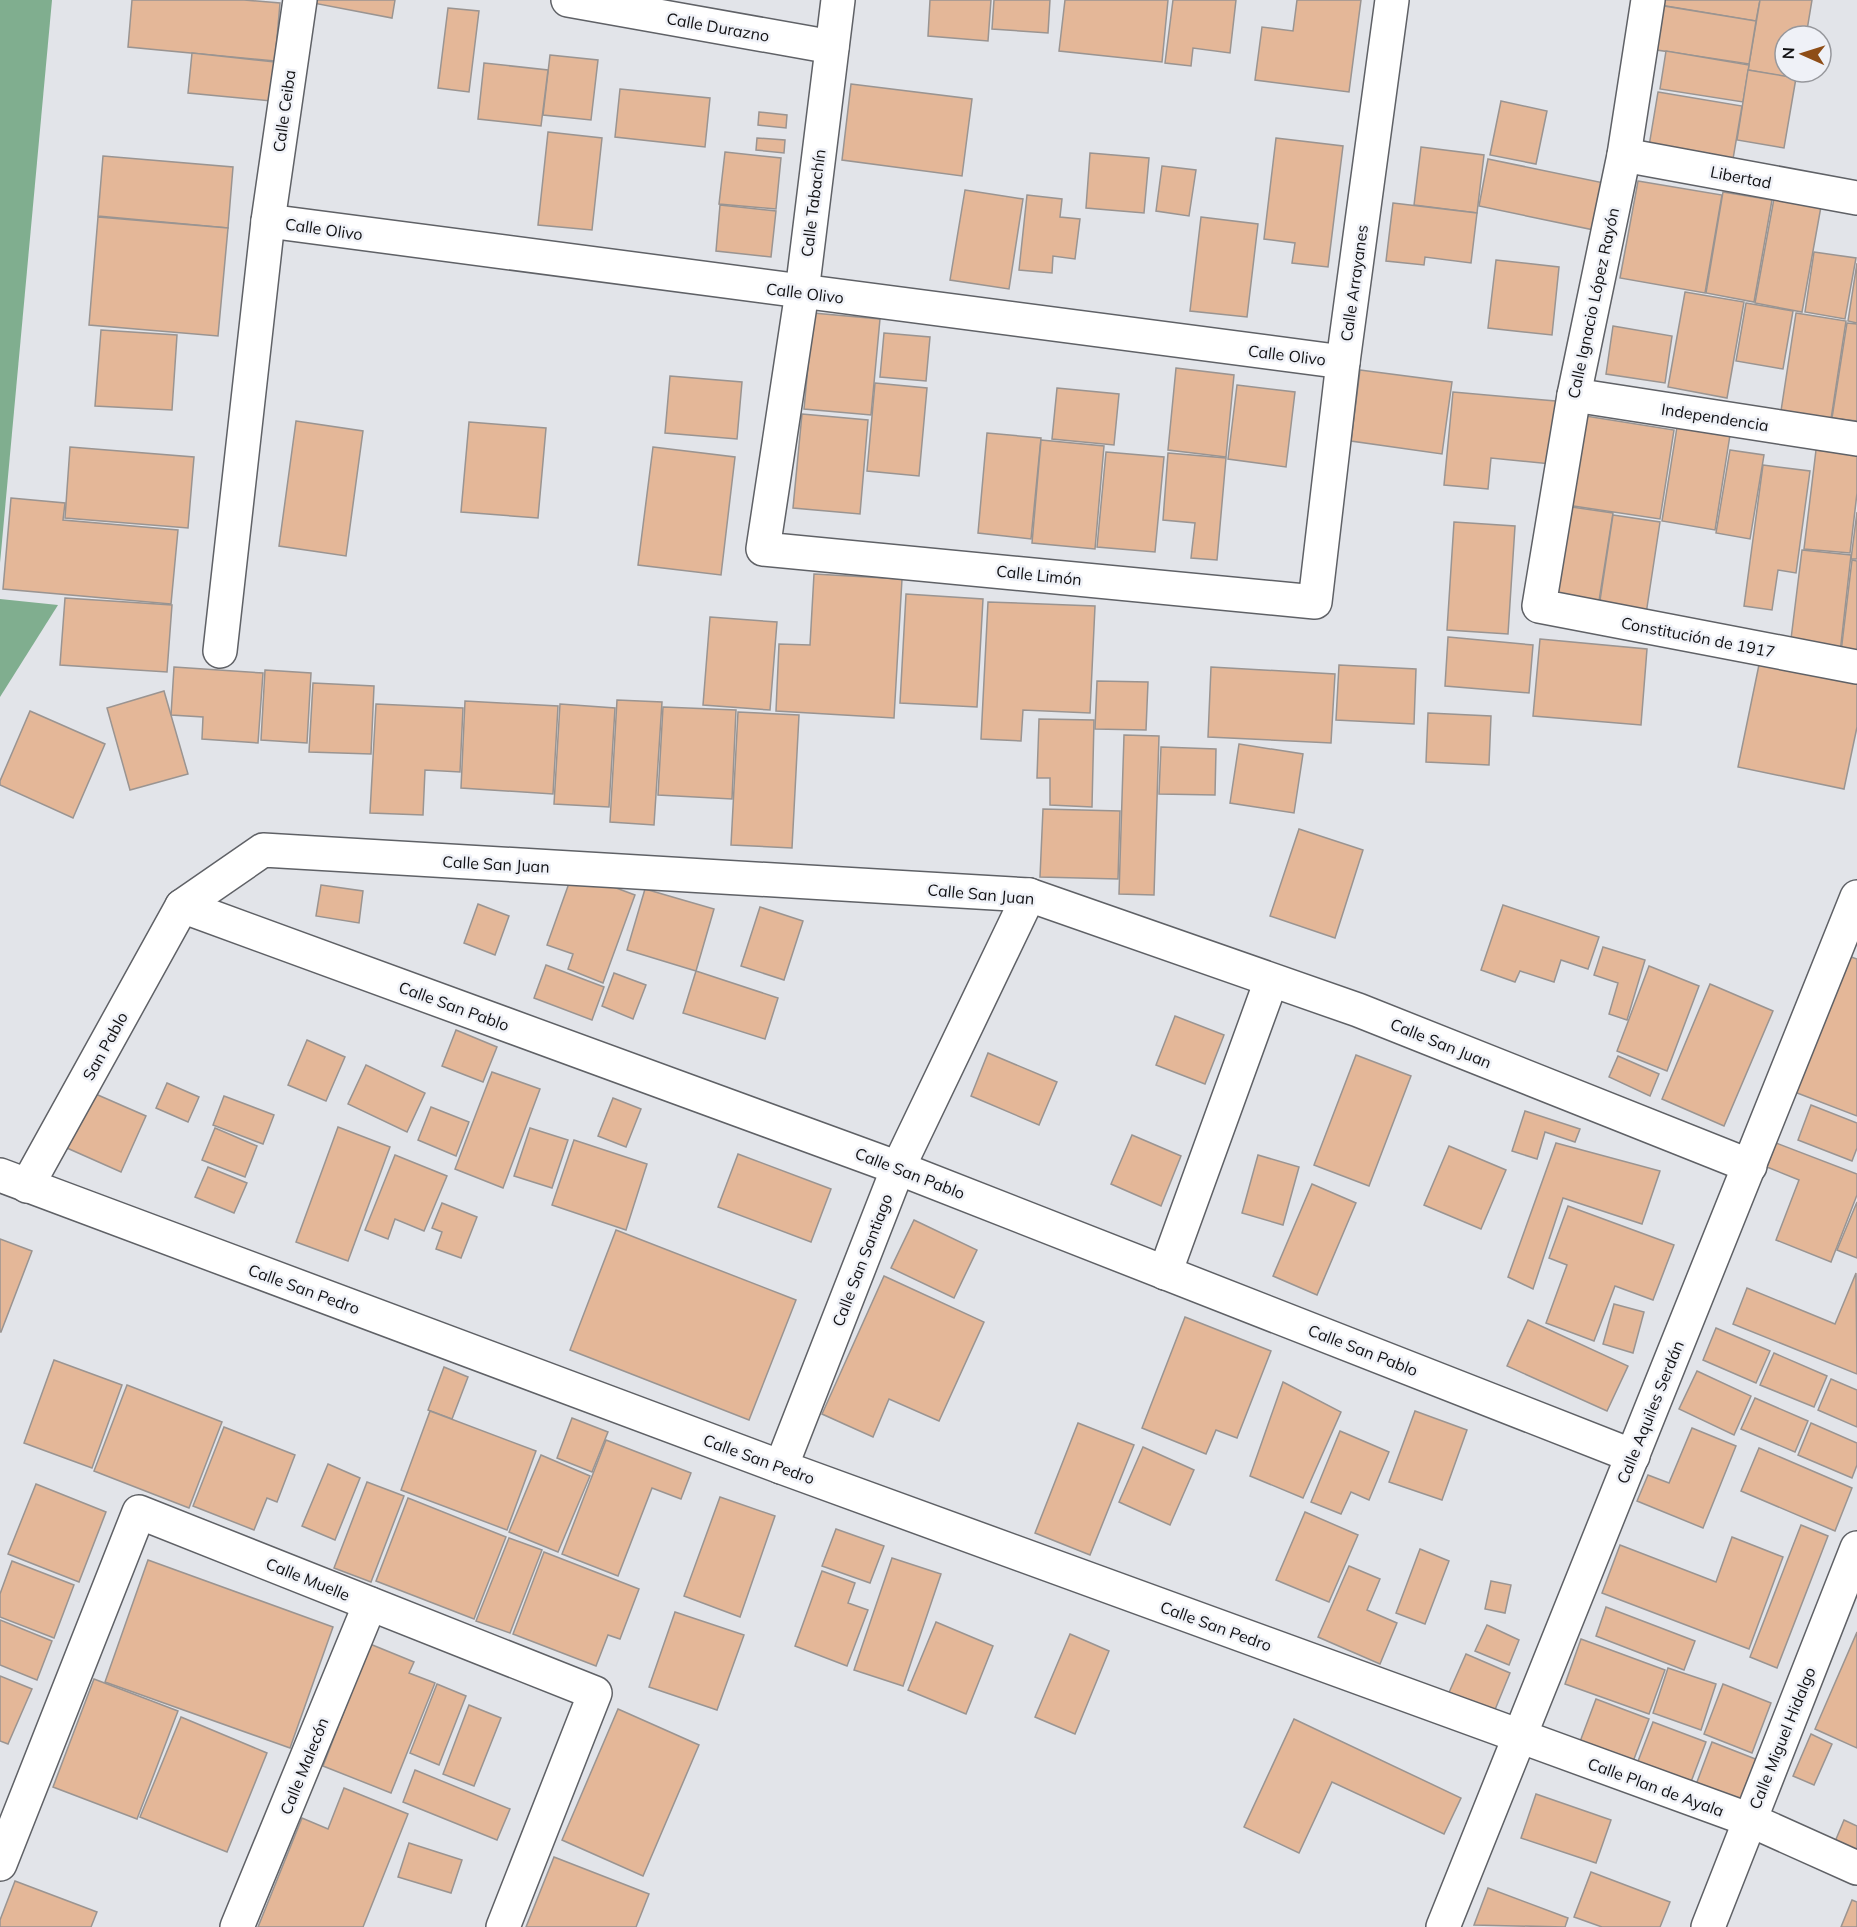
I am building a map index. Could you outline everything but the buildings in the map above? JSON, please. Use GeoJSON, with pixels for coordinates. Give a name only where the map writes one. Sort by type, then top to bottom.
{"type":"FeatureCollection","features":[{"type":"Feature","properties":{"kind":"street","name":"Calle Ceiba"},"geometry":{"type":"LineString","coordinates":[[220,651],[268,221],[300,0]]}},
{"type":"Feature","properties":{"kind":"street","name":"Calle Durazno"},"geometry":{"type":"LineString","coordinates":[[568,0],[832,47]]}},
{"type":"Feature","properties":{"kind":"street","name":"Calle Tabachín"},"geometry":{"type":"LineString","coordinates":[[763,549],[802,292],[838,0]]}},
{"type":"Feature","properties":{"kind":"street","name":"Calle Arrayanes"},"geometry":{"type":"LineString","coordinates":[[1315,602],[1343,362],[1392,0]]}},
{"type":"Feature","properties":{"kind":"street","name":"Calle Ignacio López Rayón"},"geometry":{"type":"LineString","coordinates":[[1539,606],[1574,395],[1624,155],[1648,0]]}},
{"type":"Feature","properties":{"kind":"street","name":"Libertad"},"geometry":{"type":"LineString","coordinates":[[1624,155],[1857,198]]}},
{"type":"Feature","properties":{"kind":"street","name":"Calle Olivo"},"geometry":{"type":"LineString","coordinates":[[268,221],[1343,362]]}},
{"type":"Feature","properties":{"kind":"street","name":"Independencia"},"geometry":{"type":"LineString","coordinates":[[1574,395],[1857,439]]}},
{"type":"Feature","properties":{"kind":"street","name":"Calle Limón"},"geometry":{"type":"LineString","coordinates":[[763,549],[1315,602]]}},
{"type":"Feature","properties":{"kind":"street","name":"Constitución de 1917"},"geometry":{"type":"LineString","coordinates":[[1539,606],[1857,667]]}},
{"type":"Feature","properties":{"kind":"street","name":"Calle San Juan"},"geometry":{"type":"LineString","coordinates":[[182,906],[263,850],[1029,895],[1358,1010],[1750,1166]]}},
{"type":"Feature","properties":{"kind":"street","name":"Calle San Santiago"},"geometry":{"type":"LineString","coordinates":[[780,1467],[898,1168],[1029,895]]}},
{"type":"Feature","properties":{"kind":"street","name":"Calle San Pablo"},"geometry":{"type":"LineString","coordinates":[[182,906],[898,1168],[1633,1456]]}},
{"type":"Feature","properties":{"kind":"street","name":"San Pablo"},"geometry":{"type":"LineString","coordinates":[[14,1180],[182,906]]}},
{"type":"Feature","properties":{"kind":"street","name":"Calle Aquiles Serdán"},"geometry":{"type":"LineString","coordinates":[[1443,1927],[1750,1166],[1854,918]]}},
{"type":"Feature","properties":{"kind":"street"},"geometry":{"type":"LineString","coordinates":[[1165,1273],[1271,981]]}},
{"type":"Feature","properties":{"kind":"street","name":"Calle San Pedro"},"geometry":{"type":"LineString","coordinates":[[14,1180],[780,1467],[1520,1737]]}},
{"type":"Feature","properties":{"kind":"street","name":"Calle Muelle"},"geometry":{"type":"LineString","coordinates":[[0,1864],[139,1512],[595,1693],[503,1927]]}},
{"type":"Feature","properties":{"kind":"street","name":"Calle Miguel Hidalgo"},"geometry":{"type":"LineString","coordinates":[[1708,1927],[1857,1548]]}},
{"type":"Feature","properties":{"kind":"street","name":"Calle Malecón"},"geometry":{"type":"LineString","coordinates":[[237,1927],[370,1604]]}},
{"type":"Feature","properties":{"kind":"street","name":"Calle Plan de Ayala"},"geometry":{"type":"LineString","coordinates":[[1520,1737],[1750,1820],[1857,1868]]}},
{"type":"Feature","properties":{"kind":"green space"},"geometry":{"type":"Polygon","coordinates":[[[0,0],[52,0],[0,563],[0,0]]]}},
{"type":"Feature","properties":{"kind":"green space"},"geometry":{"type":"Polygon","coordinates":[[[0,599],[58,605],[0,697],[0,599]]]}}]}
